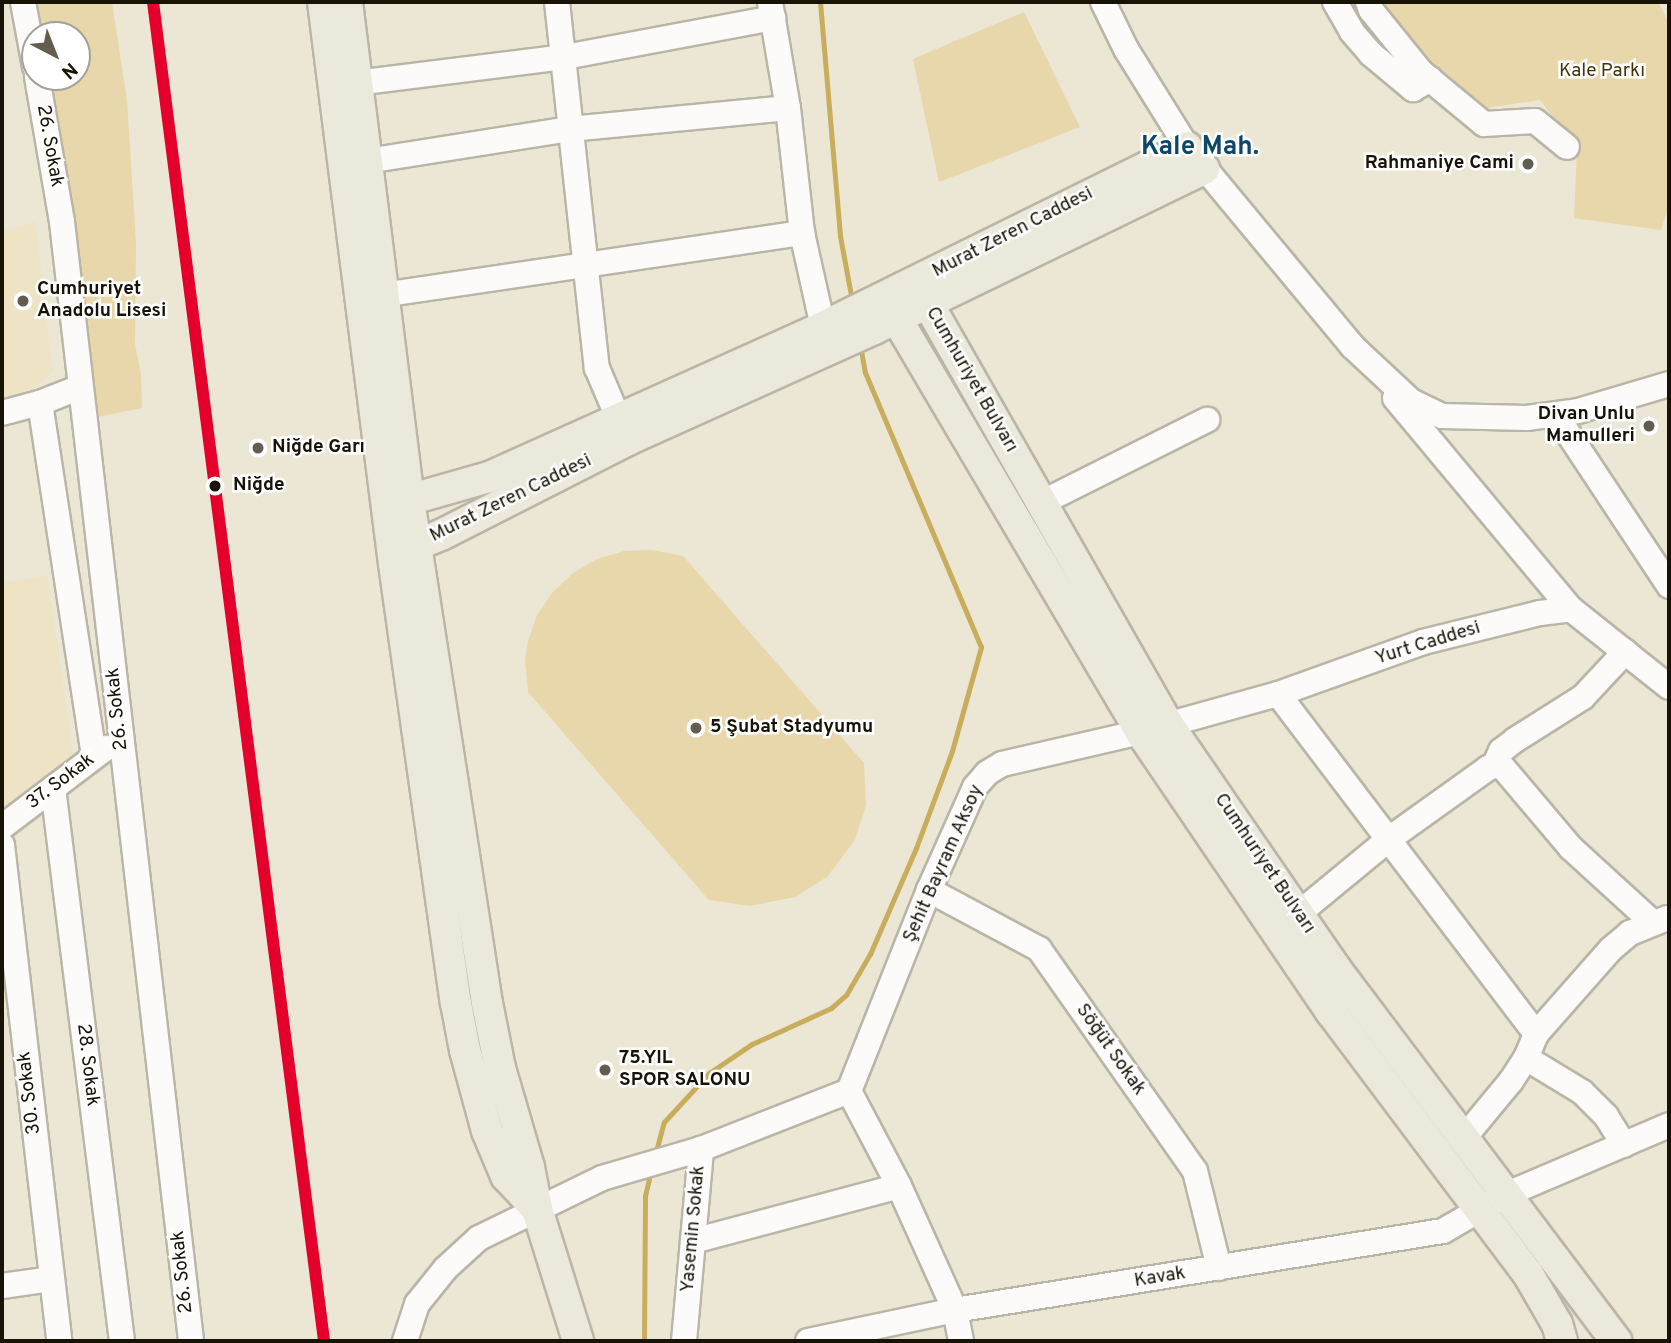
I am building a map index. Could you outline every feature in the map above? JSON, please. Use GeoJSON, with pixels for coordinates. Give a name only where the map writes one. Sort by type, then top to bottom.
{"type":"FeatureCollection","features":[{"type":"Feature","properties":{"kind":"main road"},"geometry":{"type":"LineString","coordinates":[[323,2],[390,527],[465,1050],[487,1131],[506,1176],[537,1209]]}},
{"type":"Feature","properties":{"kind":"main road"},"geometry":{"type":"LineString","coordinates":[[347,2],[409,499],[487,1003],[500,1068],[537,1209],[578,1341]]}},
{"type":"Feature","properties":{"kind":"main road","name":"Murat Zeren Caddesi"},"geometry":{"type":"LineString","coordinates":[[390,527],[402,542],[417,545],[623,430],[835,329],[879,318],[916,295],[1195,158]]}},
{"type":"Feature","properties":{"kind":"main road","name":"Cumhuriyet Bulvarı"},"geometry":{"type":"LineString","coordinates":[[916,295],[1041,503],[1154,728],[1298,914],[1463,1139],[1528,1274],[1557,1324],[1562,1341]]}},
{"type":"Feature","properties":{"kind":"main road","name":"Cumhuriyet Bulvarı"},"geometry":{"type":"LineString","coordinates":[[879,318],[1154,728],[1331,1012],[1492,1203],[1616,1341]]}},
{"type":"Feature","properties":{"kind":"main road","name":"Murat Zeren Caddesi"},"geometry":{"type":"LineString","coordinates":[[409,499],[489,477],[623,430]]}},
{"type":"Feature","properties":{"kind":"main road"},"geometry":{"type":"LineString","coordinates":[[390,527],[393,507],[409,499]]}},
{"type":"Feature","properties":{"kind":"street"},"geometry":{"type":"LineString","coordinates":[[23,2],[27,21]]}},
{"type":"Feature","properties":{"kind":"street"},"geometry":{"type":"LineString","coordinates":[[557,2],[597,368],[623,430]]}},
{"type":"Feature","properties":{"kind":"street"},"geometry":{"type":"LineString","coordinates":[[1103,2],[1131,58],[1195,158],[1571,610],[1669,687]]}},
{"type":"Feature","properties":{"kind":"street"},"geometry":{"type":"LineString","coordinates":[[1335,2],[1352,32],[1371,54],[1413,89],[1430,79]]}},
{"type":"Feature","properties":{"kind":"street"},"geometry":{"type":"LineString","coordinates":[[1368,2],[1371,10],[1430,79],[1484,124],[1535,121],[1567,147]]}},
{"type":"Feature","properties":{"kind":"street"},"geometry":{"type":"LineString","coordinates":[[356,83],[565,57],[771,10],[788,108],[802,233],[835,329]]}},
{"type":"Feature","properties":{"kind":"street","name":"26. Sokak"},"geometry":{"type":"LineString","coordinates":[[40,91],[59,198],[191,1341]]}},
{"type":"Feature","properties":{"kind":"street"},"geometry":{"type":"LineString","coordinates":[[367,161],[570,129],[788,108]]}},
{"type":"Feature","properties":{"kind":"street"},"geometry":{"type":"LineString","coordinates":[[382,295],[802,233]]}},
{"type":"Feature","properties":{"kind":"street"},"geometry":{"type":"LineString","coordinates":[[1352,346],[1411,401],[1441,416],[1495,419],[1556,415],[1606,404],[1669,384]]}},
{"type":"Feature","properties":{"kind":"street"},"geometry":{"type":"LineString","coordinates":[[2,413],[40,404],[80,387]]}},
{"type":"Feature","properties":{"kind":"street"},"geometry":{"type":"LineString","coordinates":[[40,404],[94,756]]}},
{"type":"Feature","properties":{"kind":"street"},"geometry":{"type":"LineString","coordinates":[[1556,415],[1669,586]]}},
{"type":"Feature","properties":{"kind":"street"},"geometry":{"type":"LineString","coordinates":[[1041,503],[1207,420]]}},
{"type":"Feature","properties":{"kind":"street","name":"Yurt Caddesi"},"geometry":{"type":"LineString","coordinates":[[1154,728],[1278,694],[1423,642],[1540,613],[1571,610]]}},
{"type":"Feature","properties":{"kind":"street"},"geometry":{"type":"LineString","coordinates":[[1494,766],[1501,751],[1583,697],[1625,652]]}},
{"type":"Feature","properties":{"kind":"street"},"geometry":{"type":"LineString","coordinates":[[1278,694],[1536,1034]]}},
{"type":"Feature","properties":{"kind":"street","name":"Şehit Bayram Aksoy"},"geometry":{"type":"LineString","coordinates":[[849,1091],[929,890],[975,787],[987,773],[1002,764],[1154,728]]}},
{"type":"Feature","properties":{"kind":"street","name":"37. Sokak"},"geometry":{"type":"LineString","coordinates":[[2,827],[121,738]]}},
{"type":"Feature","properties":{"kind":"street"},"geometry":{"type":"LineString","coordinates":[[1298,914],[1389,839],[1500,764],[1571,848],[1661,920],[1630,933],[1611,949],[1536,1034],[1526,1058],[1486,1114],[1463,1139]]}},
{"type":"Feature","properties":{"kind":"street","name":"28. Sokak"},"geometry":{"type":"LineString","coordinates":[[53,788],[122,1341]]}},
{"type":"Feature","properties":{"kind":"street","name":"30. Sokak"},"geometry":{"type":"LineString","coordinates":[[2,845],[59,1341]]}},
{"type":"Feature","properties":{"kind":"street","name":"Söğüt Sokak"},"geometry":{"type":"LineString","coordinates":[[929,890],[1039,949],[1195,1171],[1219,1268]]}},
{"type":"Feature","properties":{"kind":"street"},"geometry":{"type":"LineString","coordinates":[[1526,1058],[1583,1092],[1606,1116],[1624,1145]]}},
{"type":"Feature","properties":{"kind":"street"},"geometry":{"type":"LineString","coordinates":[[849,1091],[899,1186],[955,1310],[961,1341]]}},
{"type":"Feature","properties":{"kind":"street","name":"Yasemin Sokak"},"geometry":{"type":"LineString","coordinates":[[684,1341],[701,1149],[849,1091]]}},
{"type":"Feature","properties":{"kind":"street","name":"Kavak"},"geometry":{"type":"LineString","coordinates":[[808,1341],[955,1310],[1443,1231],[1492,1203],[1669,1125]]}},
{"type":"Feature","properties":{"kind":"street"},"geometry":{"type":"LineString","coordinates":[[405,1341],[417,1304],[444,1269],[479,1238],[626,1170],[701,1149]]}},
{"type":"Feature","properties":{"kind":"street"},"geometry":{"type":"LineString","coordinates":[[693,1241],[899,1186]]}},
{"type":"Feature","properties":{"kind":"street"},"geometry":{"type":"LineString","coordinates":[[2,1286],[51,1279]]}},
{"type":"Feature","properties":{"kind":"shaded area","name":"Cumhuriyet Anadolu Lisesi"},"geometry":{"type":"Polygon","coordinates":[[[35,222],[53,372],[17,402],[2,406],[2,230],[35,222]]]}},
{"type":"Feature","properties":{"kind":"shaded area"},"geometry":{"type":"Polygon","coordinates":[[[47,575],[73,754],[2,810],[2,583],[47,575]]]}},
{"type":"Feature","properties":{"kind":"green space"},"geometry":{"type":"Polygon","coordinates":[[[37,2],[112,2],[127,101],[136,242],[135,344],[141,375],[142,408],[97,417],[85,340],[79,248],[53,91],[91,91],[91,21],[40,21],[37,2]]]}},
{"type":"Feature","properties":{"kind":"green space","name":"Kale Parkı"},"geometry":{"type":"Polygon","coordinates":[[[1373,2],[1658,2],[1669,23],[1669,205],[1661,230],[1574,218],[1577,149],[1540,100],[1480,109],[1440,77],[1373,2]]]}},
{"type":"Feature","properties":{"kind":"green space"},"geometry":{"type":"Polygon","coordinates":[[[1024,12],[1080,127],[939,182],[913,59],[1024,12]]]}},
{"type":"Feature","properties":{"kind":"green space","name":"5 Şubat Stadyumu"},"geometry":{"type":"Polygon","coordinates":[[[652,550],[683,556],[864,763],[866,805],[855,840],[827,877],[795,897],[750,906],[709,900],[528,692],[525,660],[528,641],[537,615],[553,592],[573,573],[597,559],[624,551],[652,550]]]}},
{"type":"Feature","properties":{"kind":"waterway"},"geometry":{"type":"LineString","coordinates":[[820,2],[840,236],[852,301]]}},
{"type":"Feature","properties":{"kind":"waterway"},"geometry":{"type":"LineString","coordinates":[[655,1155],[664,1122],[709,1073],[752,1044],[831,1008],[846,995],[870,954],[916,848],[952,751],[981,647],[865,373],[860,345]]}},
{"type":"Feature","properties":{"kind":"waterway"},"geometry":{"type":"LineString","coordinates":[[644,1341],[645,1196],[651,1171]]}},
{"type":"Feature","properties":{"kind":"transit line"},"geometry":{"type":"LineString","coordinates":[[153,2],[324,1341]]}},
{"type":"Feature","properties":{"kind":"place","name":"Rahmaniye Cami"},"geometry":{"type":"Point","coordinates":[1528,164]}},
{"type":"Feature","properties":{"kind":"place","name":"Cumhuriyet Anadolu Lisesi"},"geometry":{"type":"Point","coordinates":[23,301]}},
{"type":"Feature","properties":{"kind":"place","name":"Divan Unlu Mamulleri"},"geometry":{"type":"Point","coordinates":[1649,426]}},
{"type":"Feature","properties":{"kind":"place","name":"Niğde Garı"},"geometry":{"type":"Point","coordinates":[258,448]}},
{"type":"Feature","properties":{"kind":"place","name":"Niğde"},"geometry":{"type":"Point","coordinates":[215,486]}},
{"type":"Feature","properties":{"kind":"place","name":"5 Şubat Stadyumu"},"geometry":{"type":"Point","coordinates":[696,728]}},
{"type":"Feature","properties":{"kind":"place","name":"75.YIL SPOR SALONU"},"geometry":{"type":"Point","coordinates":[605,1070]}},
{"type":"Feature","properties":{"kind":"district","name":"Kale Mah."},"geometry":{"type":"Point","coordinates":[1200,148]}}]}
